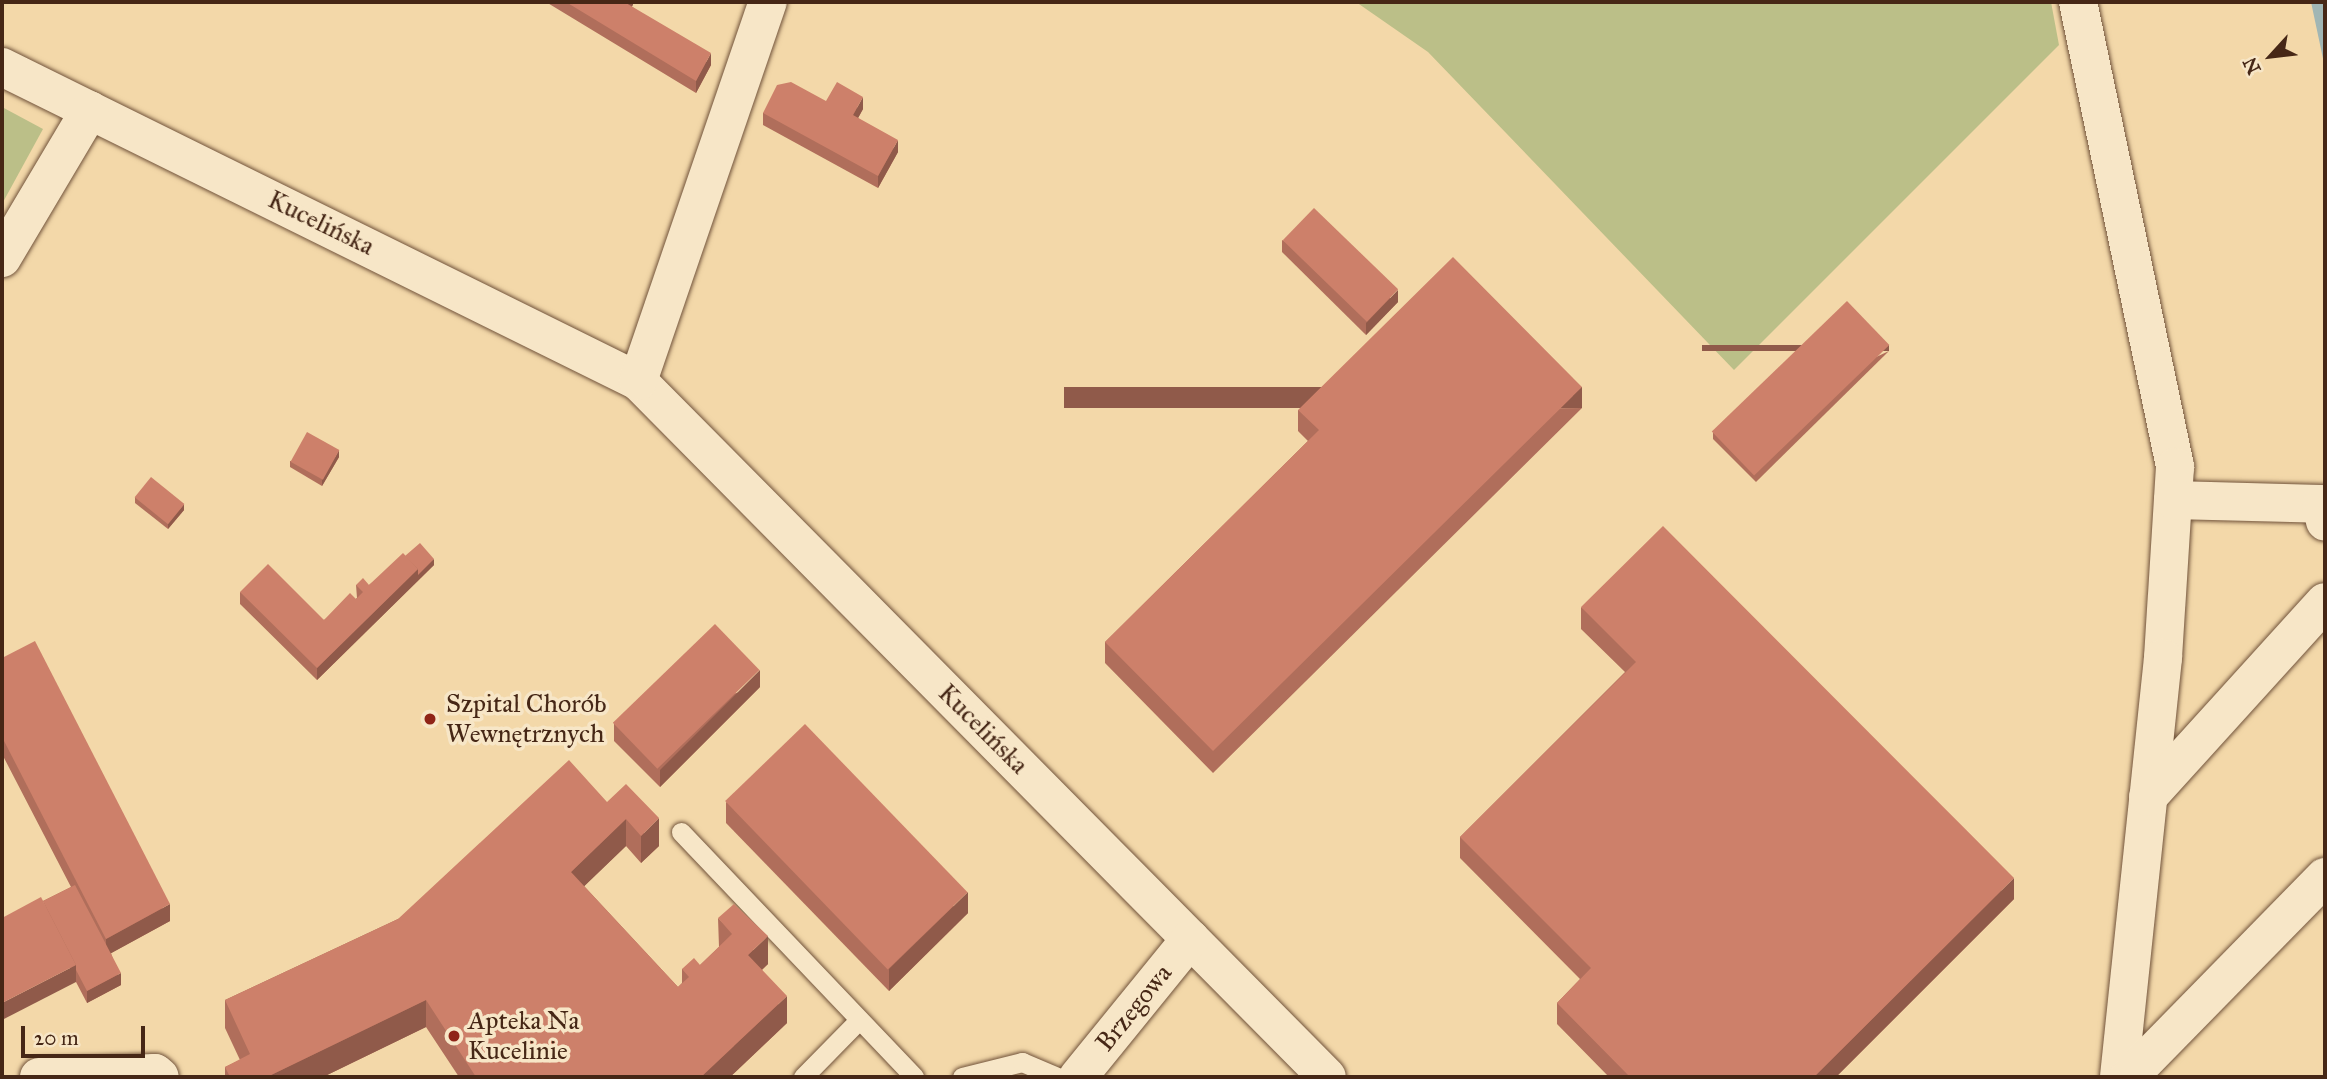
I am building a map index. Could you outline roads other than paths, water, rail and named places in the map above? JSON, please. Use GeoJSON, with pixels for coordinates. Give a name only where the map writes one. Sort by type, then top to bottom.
{"type":"FeatureCollection","features":[{"type":"Feature","properties":{"kind":"street"},"geometry":{"type":"LineString","coordinates":[[638,382],[768,2]]}},
{"type":"Feature","properties":{"kind":"street"},"geometry":{"type":"LineString","coordinates":[[2078,2],[2175,467],[2148,797],[2119,1077]]}},
{"type":"Feature","properties":{"kind":"street","name":"Kucelińska"},"geometry":{"type":"LineString","coordinates":[[14,73],[638,382],[1327,1077]]}},
{"type":"Feature","properties":{"kind":"street"},"geometry":{"type":"LineString","coordinates":[[2,258],[90,110]]}},
{"type":"Feature","properties":{"kind":"street"},"geometry":{"type":"LineString","coordinates":[[2173,500],[2321,504],[2325,522]]}},
{"type":"Feature","properties":{"kind":"street"},"geometry":{"type":"LineString","coordinates":[[2148,797],[2325,602]]}},
{"type":"Feature","properties":{"kind":"street"},"geometry":{"type":"LineString","coordinates":[[2129,1077],[2325,877]]}},
{"type":"Feature","properties":{"kind":"street","name":"Brzegowa"},"geometry":{"type":"LineString","coordinates":[[1078,1077],[1190,939]]}},
{"type":"Feature","properties":{"kind":"street"},"geometry":{"type":"LineString","coordinates":[[39,1077],[155,1073],[160,1077]]}},
{"type":"Feature","properties":{"kind":"lane"},"geometry":{"type":"LineString","coordinates":[[681,832],[914,1077]]}},
{"type":"Feature","properties":{"kind":"lane"},"geometry":{"type":"LineString","coordinates":[[803,1077],[859,1020]]}},
{"type":"Feature","properties":{"kind":"lane"},"geometry":{"type":"LineString","coordinates":[[962,1077],[1022,1062],[1058,1077]]}},
{"type":"Feature","properties":{"kind":"place","name":"Szpital Chorób Wewnętrznych"},"geometry":{"type":"Point","coordinates":[430,719]}},
{"type":"Feature","properties":{"kind":"place","name":"Apteka Na Kucelinie"},"geometry":{"type":"Point","coordinates":[454,1036]}}]}
